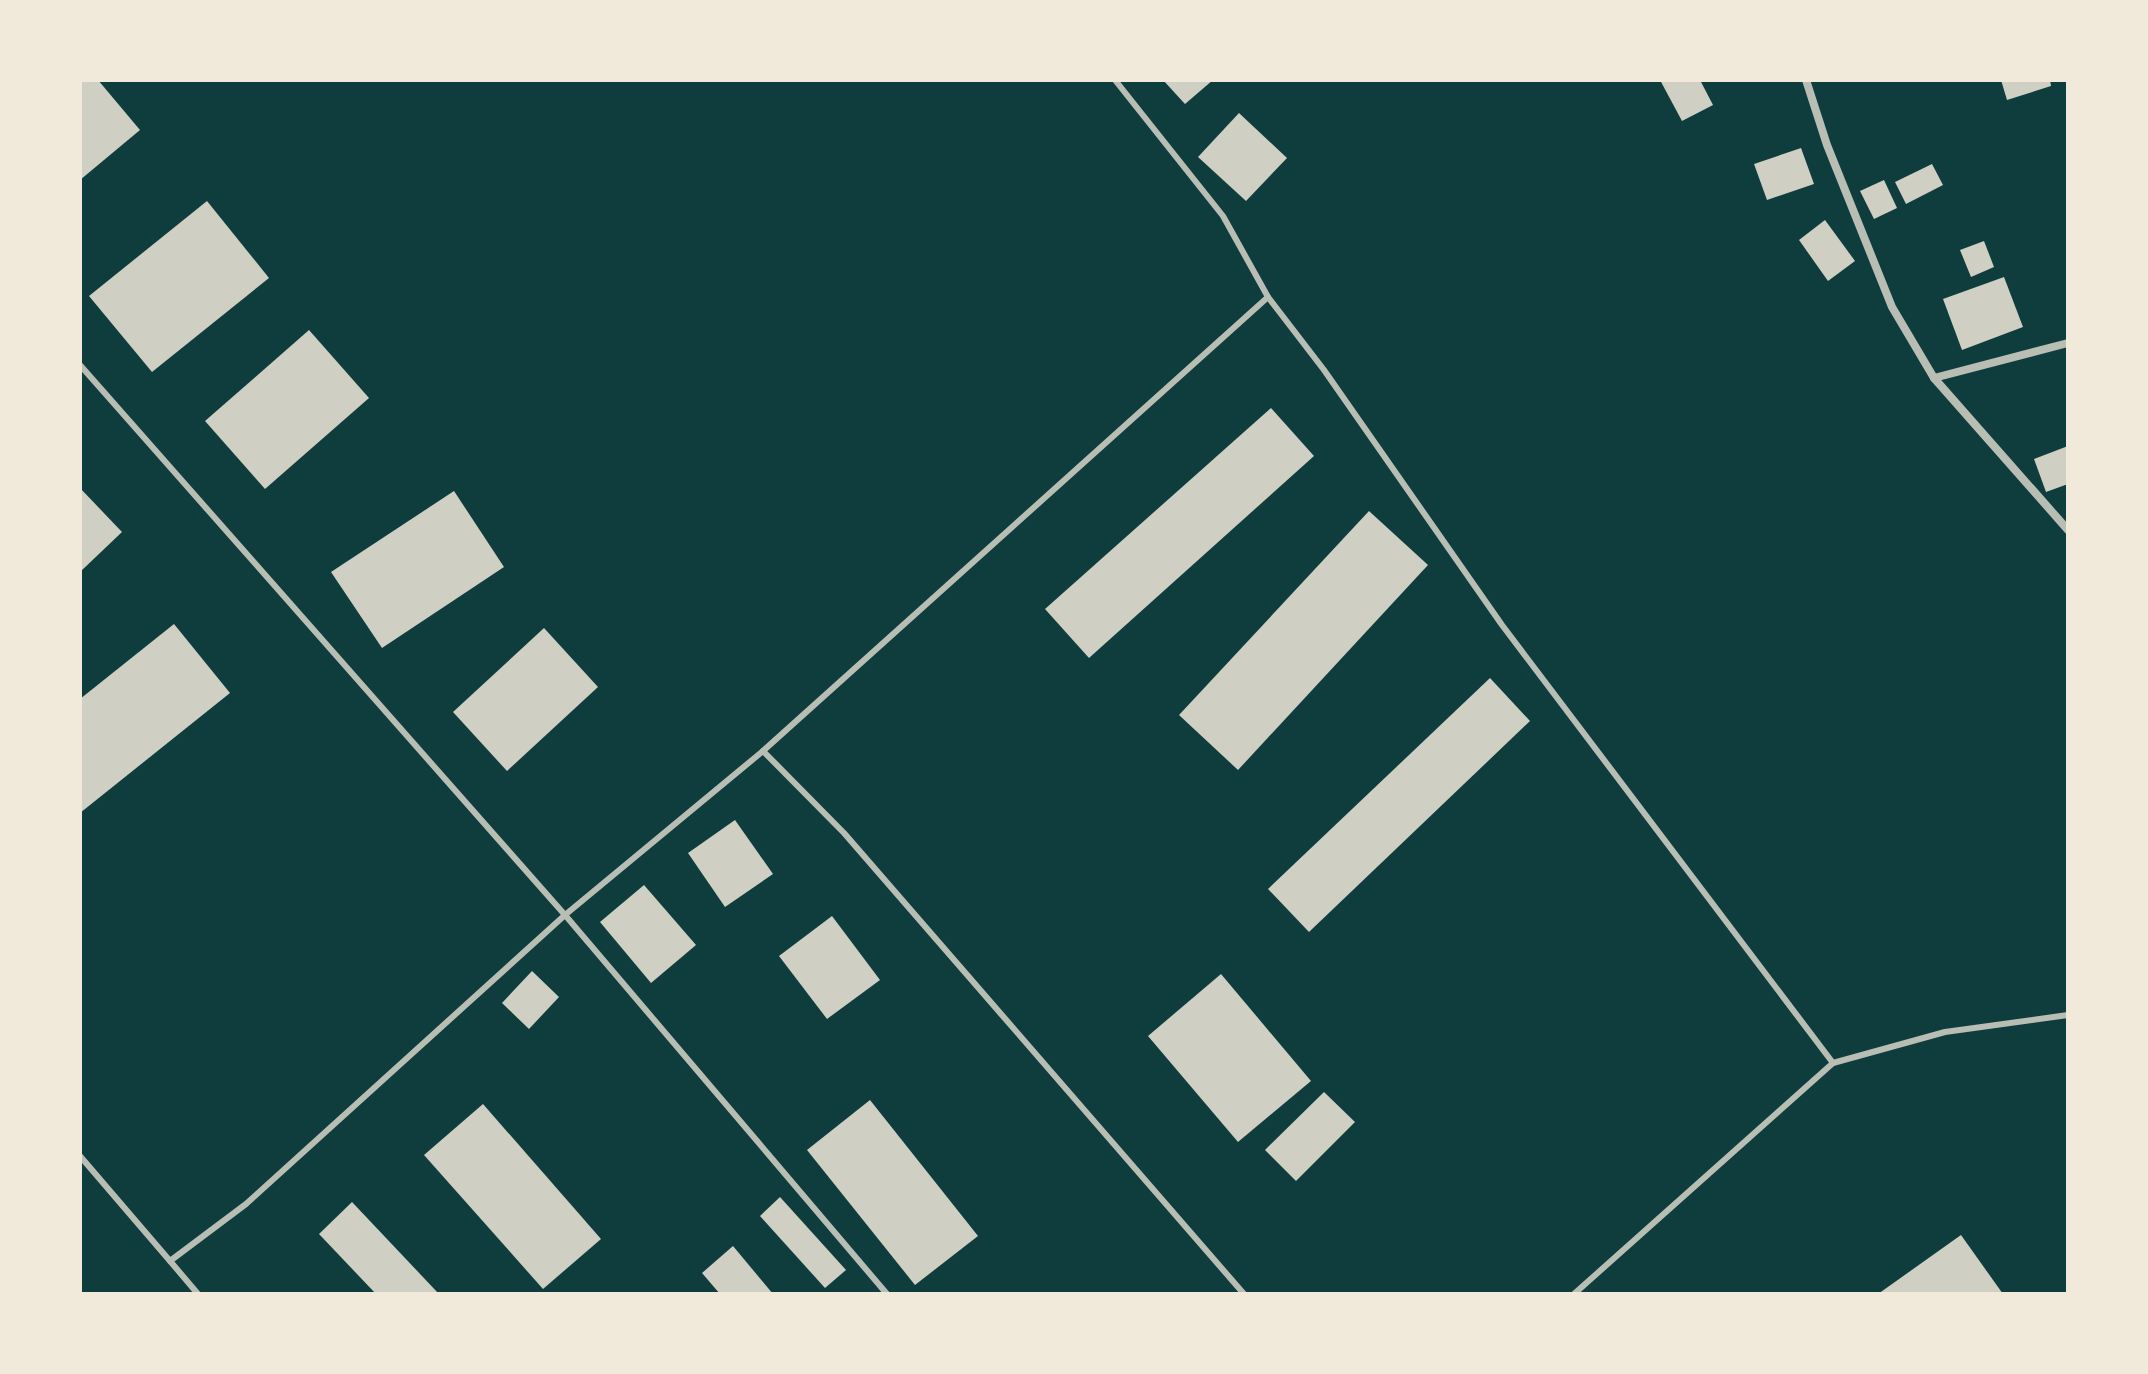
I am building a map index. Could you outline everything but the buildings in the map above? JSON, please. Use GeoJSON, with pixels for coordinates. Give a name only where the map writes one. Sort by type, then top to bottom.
{"type":"FeatureCollection","features":[{"type":"Feature","properties":{"kind":"street"},"geometry":{"type":"LineString","coordinates":[[1806,80],[1827,145],[1892,307],[1934,378],[2068,530]]}},
{"type":"Feature","properties":{"kind":"street"},"geometry":{"type":"LineString","coordinates":[[1934,378],[2068,343]]}},
{"type":"Feature","properties":{"kind":"lane"},"geometry":{"type":"LineString","coordinates":[[1115,80],[1223,216],[1268,297],[1333,383],[1502,625],[1833,1063]]}},
{"type":"Feature","properties":{"kind":"lane"},"geometry":{"type":"LineString","coordinates":[[170,1261],[246,1204],[565,915],[763,751],[1268,297]]}},
{"type":"Feature","properties":{"kind":"lane"},"geometry":{"type":"LineString","coordinates":[[80,365],[565,915],[887,1294]]}},
{"type":"Feature","properties":{"kind":"lane"},"geometry":{"type":"LineString","coordinates":[[763,751],[844,833],[1244,1294]]}},
{"type":"Feature","properties":{"kind":"lane"},"geometry":{"type":"LineString","coordinates":[[1574,1294],[1833,1063],[1945,1032],[2068,1015]]}},
{"type":"Feature","properties":{"kind":"lane"},"geometry":{"type":"LineString","coordinates":[[80,1156],[198,1294]]}}]}
